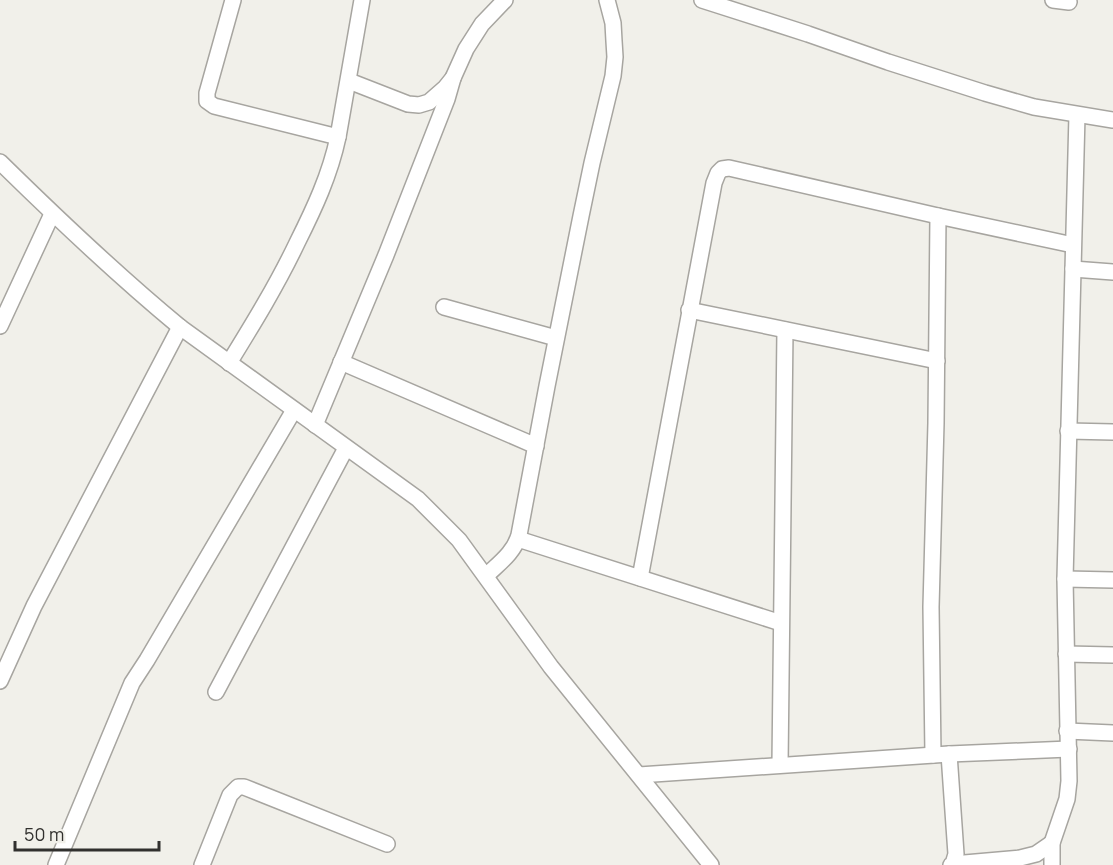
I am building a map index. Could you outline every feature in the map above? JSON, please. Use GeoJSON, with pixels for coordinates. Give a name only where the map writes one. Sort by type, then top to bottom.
{"type":"FeatureCollection","features":[{"type":"Feature","properties":{"kind":"street"},"geometry":{"type":"LineString","coordinates":[[233,0],[207,93],[207,101],[214,106],[338,136]]}},
{"type":"Feature","properties":{"kind":"street"},"geometry":{"type":"LineString","coordinates":[[229,363],[257,318],[291,255],[317,202],[333,160],[362,0]]}},
{"type":"Feature","properties":{"kind":"street"},"geometry":{"type":"LineString","coordinates":[[315,425],[386,255],[447,99],[453,78],[466,49],[482,24],[505,0]]}},
{"type":"Feature","properties":{"kind":"street"},"geometry":{"type":"LineString","coordinates":[[486,576],[510,553],[518,539],[556,338],[592,164],[613,76],[615,57],[613,23],[607,0]]}},
{"type":"Feature","properties":{"kind":"street"},"geometry":{"type":"LineString","coordinates":[[702,0],[985,93],[1034,107],[1113,120]]}},
{"type":"Feature","properties":{"kind":"street"},"geometry":{"type":"LineString","coordinates":[[349,81],[408,104],[419,105],[437,96],[453,78]]}},
{"type":"Feature","properties":{"kind":"street"},"geometry":{"type":"LineString","coordinates":[[1052,865],[1053,843],[1067,799],[1069,782],[1065,579],[1077,115]]}},
{"type":"Feature","properties":{"kind":"street"},"geometry":{"type":"LineString","coordinates":[[0,162],[52,214],[180,327],[418,499],[459,540],[551,667],[711,865]]}},
{"type":"Feature","properties":{"kind":"street"},"geometry":{"type":"LineString","coordinates":[[640,578],[714,183],[722,169],[729,168],[1073,245]]}},
{"type":"Feature","properties":{"kind":"street"},"geometry":{"type":"LineString","coordinates":[[0,326],[52,214]]}},
{"type":"Feature","properties":{"kind":"street"},"geometry":{"type":"LineString","coordinates":[[938,216],[931,607],[941,754],[956,854],[952,865],[1020,858],[1036,854],[1053,843]]}},
{"type":"Feature","properties":{"kind":"street"},"geometry":{"type":"LineString","coordinates":[[1073,269],[1113,272]]}},
{"type":"Feature","properties":{"kind":"street"},"geometry":{"type":"LineString","coordinates":[[444,307],[556,338]]}},
{"type":"Feature","properties":{"kind":"street"},"geometry":{"type":"LineString","coordinates":[[690,310],[937,362]]}},
{"type":"Feature","properties":{"kind":"street"},"geometry":{"type":"LineString","coordinates":[[0,681],[34,606],[180,327]]}},
{"type":"Feature","properties":{"kind":"street"},"geometry":{"type":"LineString","coordinates":[[780,765],[785,330]]}},
{"type":"Feature","properties":{"kind":"street"},"geometry":{"type":"LineString","coordinates":[[341,362],[536,446]]}},
{"type":"Feature","properties":{"kind":"street"},"geometry":{"type":"LineString","coordinates":[[56,865],[132,683],[294,410]]}},
{"type":"Feature","properties":{"kind":"street"},"geometry":{"type":"LineString","coordinates":[[1068,431],[1113,432]]}},
{"type":"Feature","properties":{"kind":"street"},"geometry":{"type":"LineString","coordinates":[[216,692],[346,448]]}},
{"type":"Feature","properties":{"kind":"street"},"geometry":{"type":"LineString","coordinates":[[518,539],[781,623]]}},
{"type":"Feature","properties":{"kind":"street"},"geometry":{"type":"LineString","coordinates":[[1065,579],[1113,580]]}},
{"type":"Feature","properties":{"kind":"street"},"geometry":{"type":"LineString","coordinates":[[1066,654],[1113,655]]}},
{"type":"Feature","properties":{"kind":"street"},"geometry":{"type":"LineString","coordinates":[[1067,731],[1113,733]]}},
{"type":"Feature","properties":{"kind":"street"},"geometry":{"type":"LineString","coordinates":[[639,775],[941,754],[1069,749]]}},
{"type":"Feature","properties":{"kind":"street"},"geometry":{"type":"LineString","coordinates":[[202,865],[230,795],[238,787],[244,787],[387,843]]}}]}
